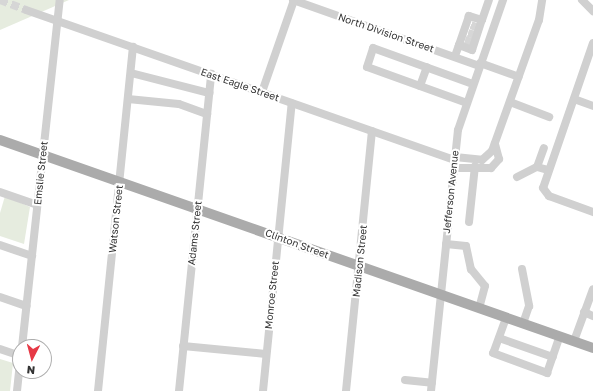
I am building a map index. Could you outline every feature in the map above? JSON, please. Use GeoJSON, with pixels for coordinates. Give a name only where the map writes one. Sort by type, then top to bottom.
{"type":"FeatureCollection","features":[{"type":"Feature","properties":{"kind":"main road","name":"Clinton Street"},"geometry":{"type":"LineString","coordinates":[[0,140],[593,348]]}},
{"type":"Feature","properties":{"kind":"street","name":"Emslie Street"},"geometry":{"type":"LineString","coordinates":[[23,339],[60,0]]}},
{"type":"Feature","properties":{"kind":"street"},"geometry":{"type":"LineString","coordinates":[[262,92],[294,0]]}},
{"type":"Feature","properties":{"kind":"street","name":"North Division Street"},"geometry":{"type":"LineString","coordinates":[[294,0],[519,77]]}},
{"type":"Feature","properties":{"kind":"street"},"geometry":{"type":"LineString","coordinates":[[454,56],[471,34],[489,0]]}},
{"type":"Feature","properties":{"kind":"street","name":"Jefferson Avenue"},"geometry":{"type":"LineString","coordinates":[[431,387],[454,162],[466,103],[503,0]]}},
{"type":"Feature","properties":{"kind":"street","name":"East Eagle Street"},"geometry":{"type":"LineString","coordinates":[[454,162],[476,160],[487,157],[495,144],[539,20],[542,0]]}},
{"type":"Feature","properties":{"kind":"street"},"geometry":{"type":"LineString","coordinates":[[582,0],[593,11]]}},
{"type":"Feature","properties":{"kind":"street","name":"East Eagle Street"},"geometry":{"type":"LineString","coordinates":[[26,10],[372,131],[475,170],[496,165],[500,153],[495,144]]}},
{"type":"Feature","properties":{"kind":"street"},"geometry":{"type":"LineString","coordinates":[[471,34],[487,44]]}},
{"type":"Feature","properties":{"kind":"street"},"geometry":{"type":"LineString","coordinates":[[593,43],[543,188],[549,196],[593,212]]}},
{"type":"Feature","properties":{"kind":"street","name":"Watson Street"},"geometry":{"type":"LineString","coordinates":[[98,391],[133,47]]}},
{"type":"Feature","properties":{"kind":"street"},"geometry":{"type":"LineString","coordinates":[[466,103],[367,67],[374,48],[473,84]]}},
{"type":"Feature","properties":{"kind":"street"},"geometry":{"type":"LineString","coordinates":[[420,86],[427,68]]}},
{"type":"Feature","properties":{"kind":"street"},"geometry":{"type":"LineString","coordinates":[[131,73],[209,93]]}},
{"type":"Feature","properties":{"kind":"street","name":"Adams Street"},"geometry":{"type":"LineString","coordinates":[[179,391],[211,74]]}},
{"type":"Feature","properties":{"kind":"street"},"geometry":{"type":"LineString","coordinates":[[128,99],[179,104],[207,114]]}},
{"type":"Feature","properties":{"kind":"street"},"geometry":{"type":"LineString","coordinates":[[574,99],[593,106]]}},
{"type":"Feature","properties":{"kind":"street"},"geometry":{"type":"LineString","coordinates":[[510,102],[549,117]]}},
{"type":"Feature","properties":{"kind":"street","name":"Monroe Street"},"geometry":{"type":"LineString","coordinates":[[263,391],[292,103]]}},
{"type":"Feature","properties":{"kind":"street","name":"Madison Street"},"geometry":{"type":"LineString","coordinates":[[346,391],[372,131]]}},
{"type":"Feature","properties":{"kind":"street"},"geometry":{"type":"LineString","coordinates":[[538,167],[544,148]]}},
{"type":"Feature","properties":{"kind":"street"},"geometry":{"type":"LineString","coordinates":[[469,222],[476,160]]}},
{"type":"Feature","properties":{"kind":"street"},"geometry":{"type":"LineString","coordinates":[[517,177],[538,167],[548,170]]}},
{"type":"Feature","properties":{"kind":"street"},"geometry":{"type":"LineString","coordinates":[[0,192],[37,205]]}},
{"type":"Feature","properties":{"kind":"street"},"geometry":{"type":"LineString","coordinates":[[446,244],[466,246],[471,268],[485,286],[479,308]]}},
{"type":"Feature","properties":{"kind":"street"},"geometry":{"type":"LineString","coordinates":[[0,245],[32,256]]}},
{"type":"Feature","properties":{"kind":"street"},"geometry":{"type":"LineString","coordinates":[[522,269],[529,306],[523,324]]}},
{"type":"Feature","properties":{"kind":"street"},"geometry":{"type":"LineString","coordinates":[[574,341],[593,289]]}},
{"type":"Feature","properties":{"kind":"street"},"geometry":{"type":"LineString","coordinates":[[0,297],[26,306]]}},
{"type":"Feature","properties":{"kind":"street"},"geometry":{"type":"LineString","coordinates":[[584,312],[593,316]]}},
{"type":"Feature","properties":{"kind":"street"},"geometry":{"type":"LineString","coordinates":[[506,318],[493,354],[547,373],[560,336]]}},
{"type":"Feature","properties":{"kind":"street"},"geometry":{"type":"LineString","coordinates":[[499,338],[553,357]]}},
{"type":"Feature","properties":{"kind":"street"},"geometry":{"type":"LineString","coordinates":[[183,346],[266,354]]}},
{"type":"Feature","properties":{"kind":"street"},"geometry":{"type":"LineString","coordinates":[[0,348],[12,353]]}},
{"type":"Feature","properties":{"kind":"street"},"geometry":{"type":"LineString","coordinates":[[17,391],[18,379]]}},
{"type":"Feature","properties":{"kind":"street"},"geometry":{"type":"LineString","coordinates":[[404,380],[431,387]]}},
{"type":"Feature","properties":{"kind":"shaded area"},"geometry":{"type":"Polygon","coordinates":[[[0,0],[69,0],[0,30],[0,0]]]}},
{"type":"Feature","properties":{"kind":"shaded area"},"geometry":{"type":"Polygon","coordinates":[[[5,196],[30,207],[24,244],[0,236],[0,213],[5,196]]]}},
{"type":"Feature","properties":{"kind":"shaded area"},"geometry":{"type":"Polygon","coordinates":[[[0,359],[12,363],[12,372],[10,391],[0,391],[0,359]]]}},
{"type":"Feature","properties":{"kind":"tunnel"},"geometry":{"type":"LineString","coordinates":[[0,0],[26,10]]}},
{"type":"Feature","properties":{"kind":"tunnel"},"geometry":{"type":"LineString","coordinates":[[471,25],[478,28]]}},
{"type":"Feature","properties":{"kind":"tunnel"},"geometry":{"type":"LineString","coordinates":[[468,33],[475,35]]}},
{"type":"Feature","properties":{"kind":"tunnel"},"geometry":{"type":"LineString","coordinates":[[465,40],[472,42]]}}]}
